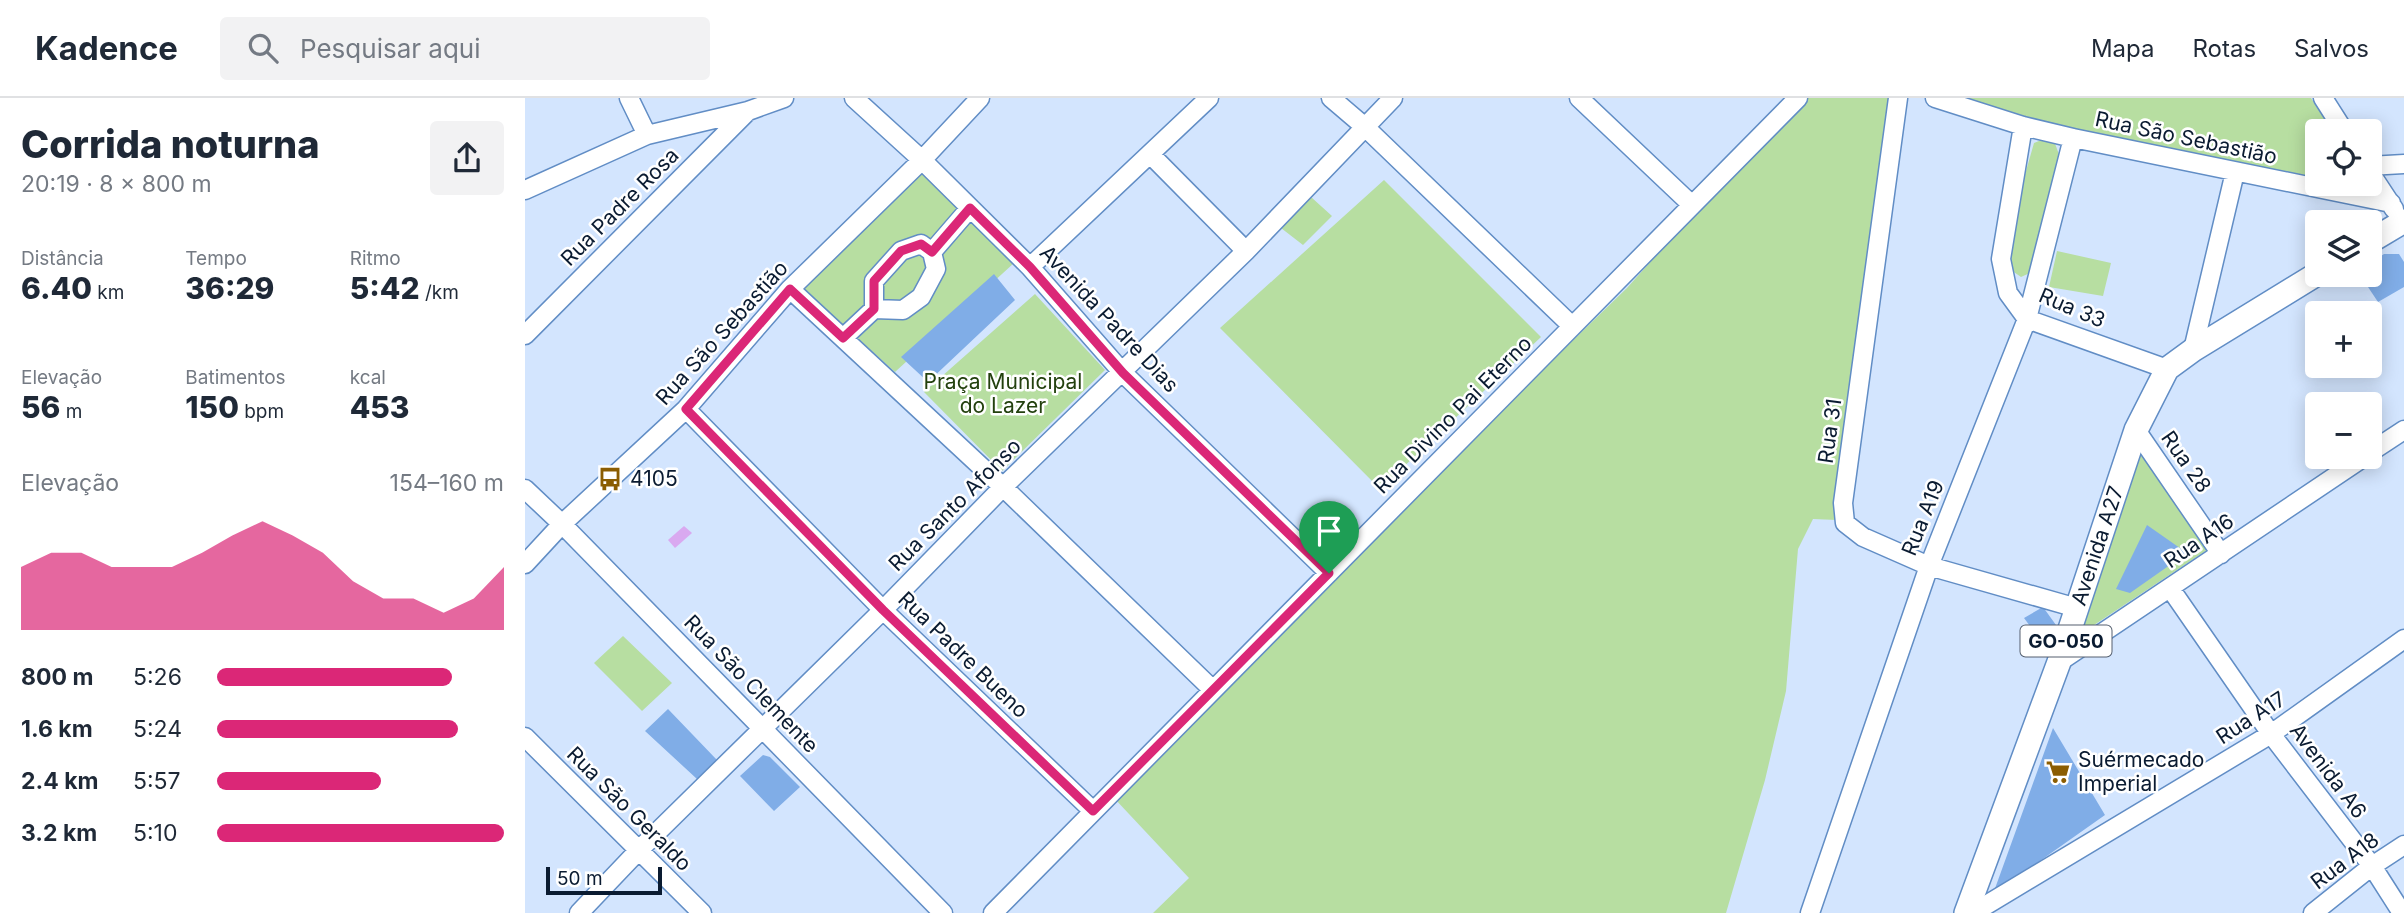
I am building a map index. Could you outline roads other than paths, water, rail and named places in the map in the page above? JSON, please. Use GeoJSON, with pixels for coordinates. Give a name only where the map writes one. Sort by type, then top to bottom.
{"type":"FeatureCollection","features":[{"type":"Feature","properties":{"kind":"main road"},"geometry":{"type":"LineString","coordinates":[[2382,232],[2400,217]]}},
{"type":"Feature","properties":{"kind":"main road","name":"Avenida A27"},"geometry":{"type":"LineString","coordinates":[[1966,913],[2059,662],[2136,430],[2167,369],[2305,281]]}},
{"type":"Feature","properties":{"kind":"street"},"geometry":{"type":"LineString","coordinates":[[629,98],[647,135]]}},
{"type":"Feature","properties":{"kind":"street"},"geometry":{"type":"LineString","coordinates":[[525,190],[647,135],[748,111],[784,98]]}},
{"type":"Feature","properties":{"kind":"street","name":"Avenida Padre Dias"},"geometry":{"type":"LineString","coordinates":[[854,98],[922,160],[1030,267],[1123,373],[1329,573]]}},
{"type":"Feature","properties":{"kind":"street","name":"Rua São Sebastião"},"geometry":{"type":"LineString","coordinates":[[525,564],[562,524],[686,409],[790,289],[922,160],[980,98]]}},
{"type":"Feature","properties":{"kind":"street"},"geometry":{"type":"LineString","coordinates":[[1030,267],[1209,98]]}},
{"type":"Feature","properties":{"kind":"street"},"geometry":{"type":"LineString","coordinates":[[1331,98],[1365,127],[1572,326]]}},
{"type":"Feature","properties":{"kind":"street","name":"Rua Santo Afonso"},"geometry":{"type":"LineString","coordinates":[[579,913],[1003,487],[1246,251],[1393,98]]}},
{"type":"Feature","properties":{"kind":"street"},"geometry":{"type":"LineString","coordinates":[[1579,98],[1692,205]]}},
{"type":"Feature","properties":{"kind":"street","name":"Rua Divino Pai Eterno"},"geometry":{"type":"LineString","coordinates":[[993,913],[1798,98]]}},
{"type":"Feature","properties":{"kind":"street","name":"Rua 31"},"geometry":{"type":"LineString","coordinates":[[1898,98],[1843,514],[1845,523],[1851,530],[1929,566],[2077,608]]}},
{"type":"Feature","properties":{"kind":"street"},"geometry":{"type":"LineString","coordinates":[[2323,98],[2336,119]]}},
{"type":"Feature","properties":{"kind":"street","name":"Rua São Sebastião"},"geometry":{"type":"LineString","coordinates":[[1944,100],[2023,126],[2235,172],[2400,217]]}},
{"type":"Feature","properties":{"kind":"street","name":"Rua Padre Rosa"},"geometry":{"type":"LineString","coordinates":[[525,335],[748,111]]}},
{"type":"Feature","properties":{"kind":"street","name":"Rua 33"},"geometry":{"type":"LineString","coordinates":[[2023,126],[2001,259],[2008,293],[2027,319],[2167,369]]}},
{"type":"Feature","properties":{"kind":"street","name":"Rua A19"},"geometry":{"type":"LineString","coordinates":[[1810,913],[1929,566],[2027,319],[2073,138]]}},
{"type":"Feature","properties":{"kind":"street"},"geometry":{"type":"LineString","coordinates":[[1151,155],[1246,251]]}},
{"type":"Feature","properties":{"kind":"street"},"geometry":{"type":"LineString","coordinates":[[2382,167],[2404,164]]}},
{"type":"Feature","properties":{"kind":"street"},"geometry":{"type":"LineString","coordinates":[[2193,350],[2235,172]]}},
{"type":"Feature","properties":{"kind":"street"},"geometry":{"type":"LineString","coordinates":[[2382,189],[2400,217]]}},
{"type":"Feature","properties":{"kind":"street"},"geometry":{"type":"LineString","coordinates":[[932,252],[970,208]]}},
{"type":"Feature","properties":{"kind":"street"},"geometry":{"type":"LineString","coordinates":[[843,338],[874,309],[903,310],[921,297],[936,269],[932,252],[921,244],[901,251],[874,281],[874,309]]}},
{"type":"Feature","properties":{"kind":"street"},"geometry":{"type":"LineString","coordinates":[[790,289],[1003,487],[1213,690]]}},
{"type":"Feature","properties":{"kind":"street","name":"Rua Padre Bueno"},"geometry":{"type":"LineString","coordinates":[[686,409],[883,610],[1093,811]]}},
{"type":"Feature","properties":{"kind":"street","name":"Rua 28"},"geometry":{"type":"LineString","coordinates":[[2136,430],[2221,554]]}},
{"type":"Feature","properties":{"kind":"street"},"geometry":{"type":"LineString","coordinates":[[2382,444],[2404,430]]}},
{"type":"Feature","properties":{"kind":"street","name":"Rua A16"},"geometry":{"type":"LineString","coordinates":[[2059,662],[2346,469]]}},
{"type":"Feature","properties":{"kind":"street","name":"Rua São Clemente"},"geometry":{"type":"LineString","coordinates":[[525,489],[943,913]]}},
{"type":"Feature","properties":{"kind":"street","name":"Avenida A6"},"geometry":{"type":"LineString","coordinates":[[2170,588],[2271,734],[2372,866],[2402,913]]}},
{"type":"Feature","properties":{"kind":"street","name":"Rua A17"},"geometry":{"type":"LineString","coordinates":[[1973,913],[2271,734],[2404,639]]}},
{"type":"Feature","properties":{"kind":"street","name":"Rua São Geraldo"},"geometry":{"type":"LineString","coordinates":[[525,737],[702,913]]}},
{"type":"Feature","properties":{"kind":"street","name":"Rua A18"},"geometry":{"type":"LineString","coordinates":[[2313,913],[2372,866],[2404,845]]}},
{"type":"Feature","properties":{"kind":"place","name":"4105"},"geometry":{"type":"Point","coordinates":[610,479]}},
{"type":"Feature","properties":{"kind":"place","name":"Suérmecado Imperial"},"geometry":{"type":"Point","coordinates":[2058,772]}},
{"type":"Feature","properties":{"kind":"park label","name":"Praça Municipal do Lazer"},"geometry":{"type":"Point","coordinates":[1003,394]}}]}
